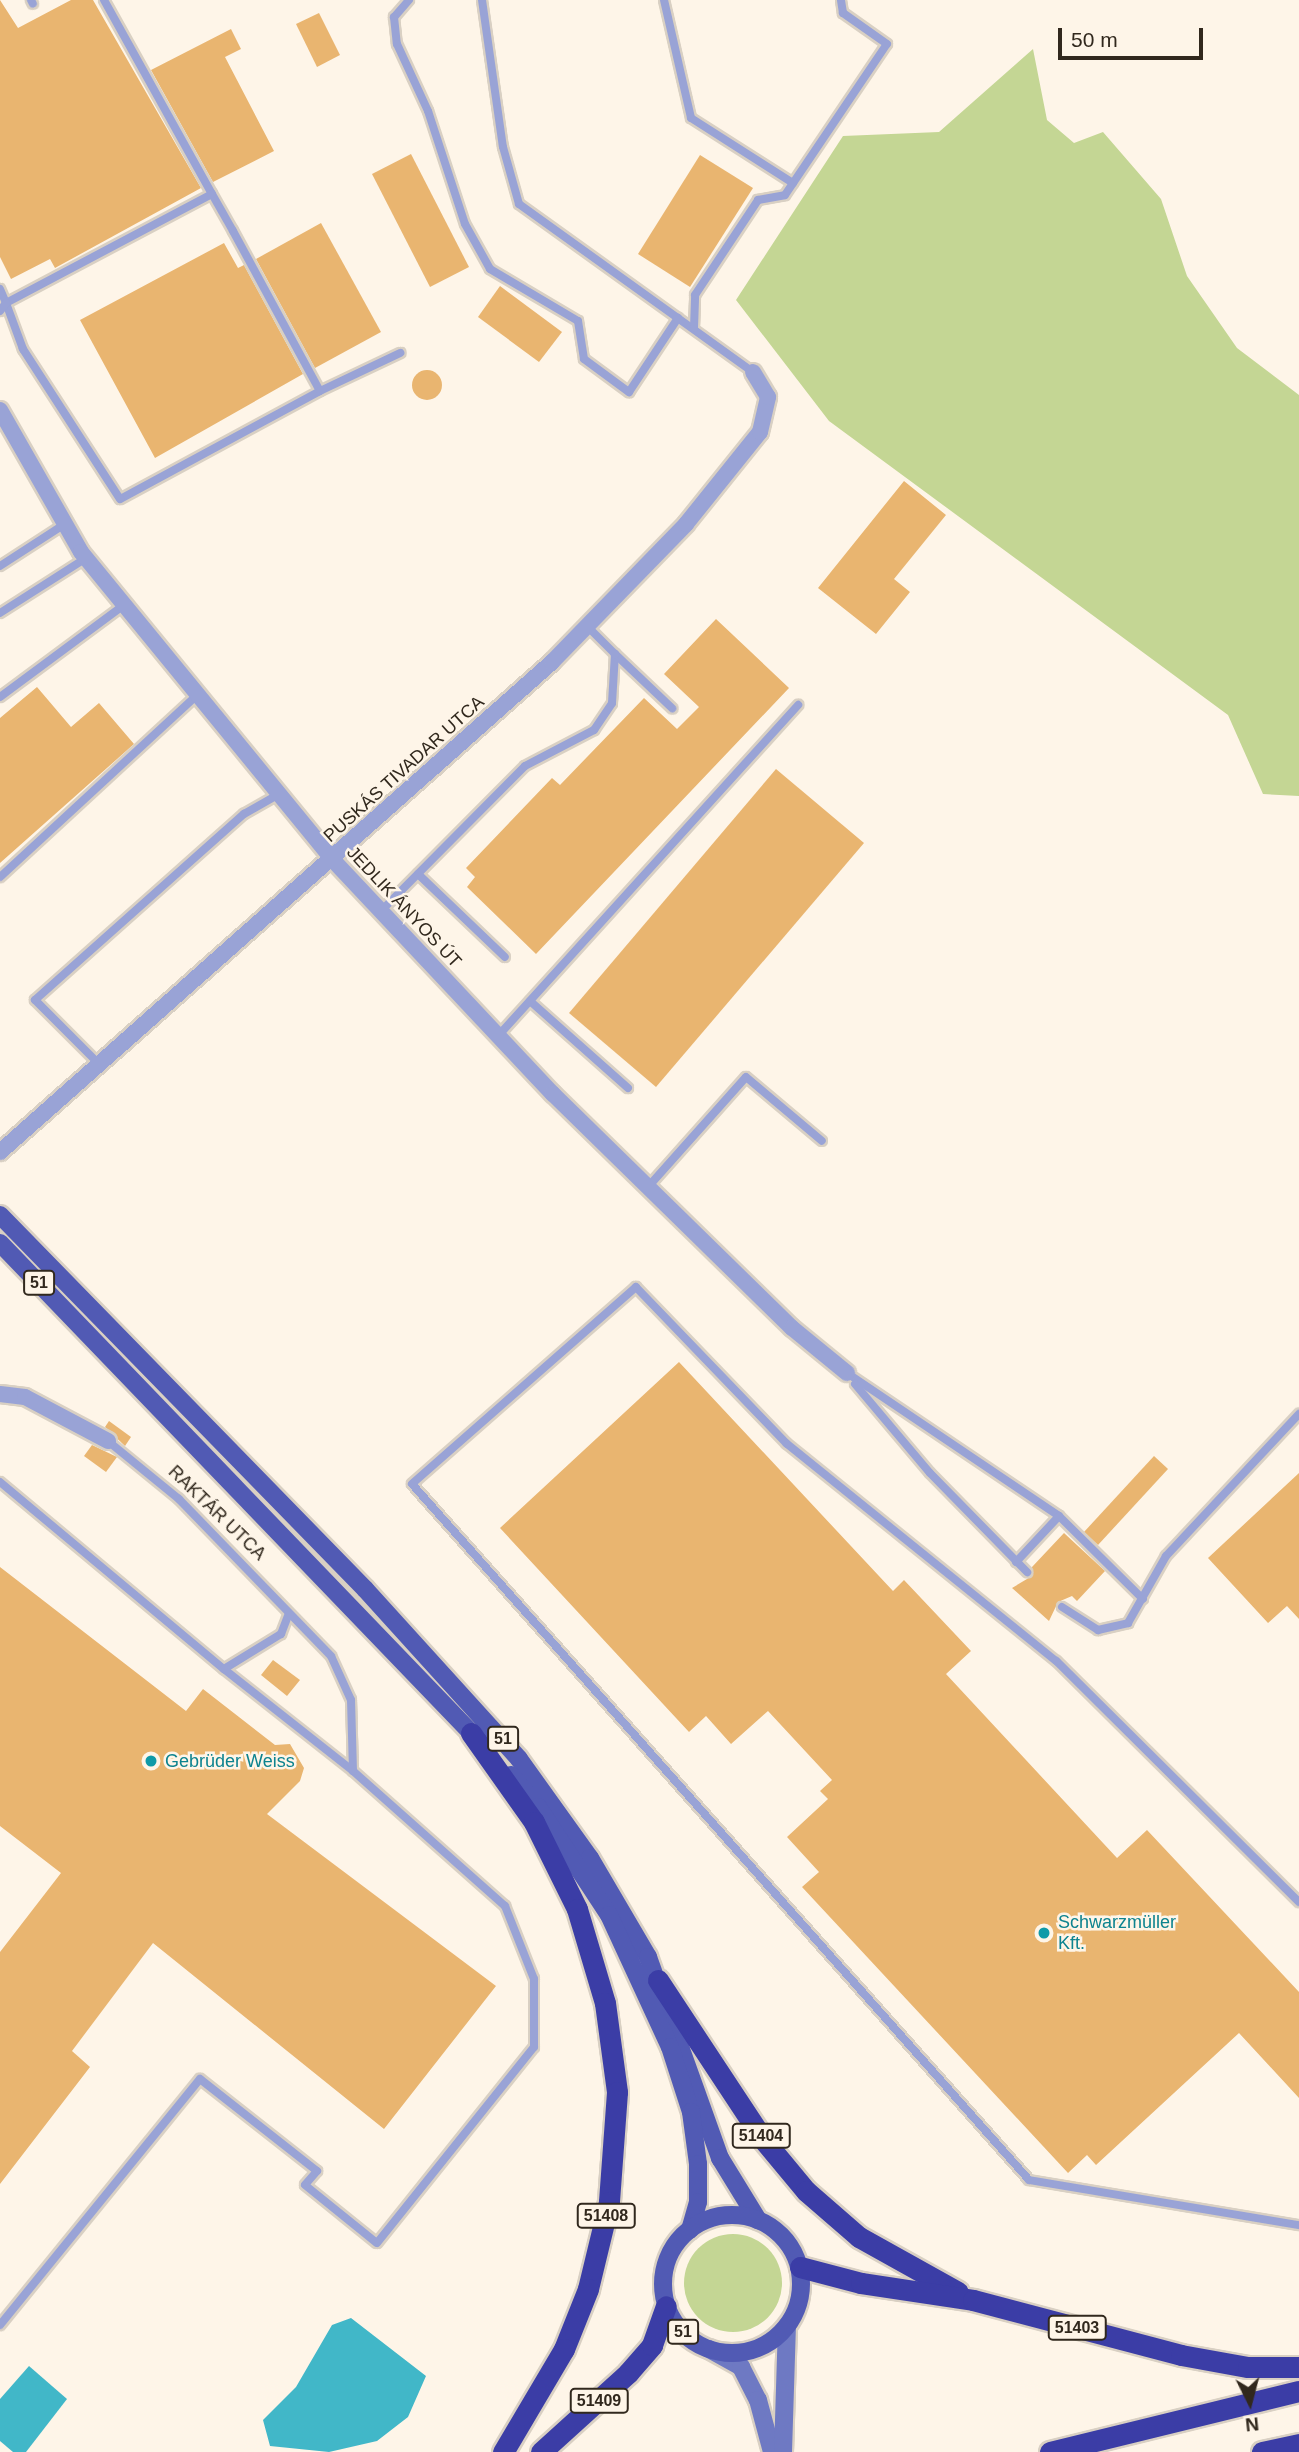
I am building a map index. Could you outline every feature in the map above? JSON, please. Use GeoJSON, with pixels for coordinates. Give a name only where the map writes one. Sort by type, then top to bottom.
{"type":"FeatureCollection","features":[{"type":"Feature","properties":{"kind":"highway","name":"51408"},"geometry":{"type":"LineString","coordinates":[[471,1733],[534,1822],[577,1909],[604,2003],[617,2092],[609,2202],[588,2289],[565,2349],[503,2452]]}},
{"type":"Feature","properties":{"kind":"highway","name":"51404"},"geometry":{"type":"LineString","coordinates":[[658,1980],[762,2138],[806,2191],[859,2237],[973,2300]]}},
{"type":"Feature","properties":{"kind":"highway","name":"51403"},"geometry":{"type":"LineString","coordinates":[[800,2267],[861,2283],[973,2300],[1181,2355],[1248,2367],[1299,2367]]}},
{"type":"Feature","properties":{"kind":"highway","name":"51409"},"geometry":{"type":"LineString","coordinates":[[541,2452],[652,2345],[666,2306]]}},
{"type":"Feature","properties":{"kind":"highway"},"geometry":{"type":"LineString","coordinates":[[1050,2452],[1299,2391]]}},
{"type":"Feature","properties":{"kind":"highway"},"geometry":{"type":"LineString","coordinates":[[1262,2452],[1299,2444]]}},
{"type":"Feature","properties":{"kind":"main road","name":"51"},"geometry":{"type":"LineString","coordinates":[[0,1215],[485,1718],[590,1858],[658,1980],[720,2158],[758,2220],[785,2238],[800,2267]]}},
{"type":"Feature","properties":{"kind":"main road","name":"51"},"geometry":{"type":"LineString","coordinates":[[0,1243],[471,1733],[546,1817],[609,1915],[642,1982],[691,2112],[698,2164],[698,2202],[690,2230],[669,2256],[663,2281],[666,2306],[683,2332],[709,2349],[751,2351],[787,2328]]}},
{"type":"Feature","properties":{"kind":"main road","name":"51"},"geometry":{"type":"LineString","coordinates":[[690,2230],[722,2216],[758,2220]]}},
{"type":"Feature","properties":{"kind":"main road"},"geometry":{"type":"LineString","coordinates":[[787,2328],[797,2309],[800,2267]]}},
{"type":"Feature","properties":{"kind":"street","name":"PUSKÁS TIVADAR UTCA"},"geometry":{"type":"LineString","coordinates":[[0,1152],[333,860],[587,626],[686,524],[760,432],[768,397],[753,372]]}},
{"type":"Feature","properties":{"kind":"street","name":"JEDLIK ÁNYOS ÚT"},"geometry":{"type":"LineString","coordinates":[[0,410],[86,558],[333,860],[498,1036],[648,1187],[792,1328],[847,1373]]}},
{"type":"Feature","properties":{"kind":"street","name":"RAKTÁR UTCA"},"geometry":{"type":"LineString","coordinates":[[0,1394],[25,1397],[108,1441]]}},
{"type":"Feature","properties":{"kind":"street"},"geometry":{"type":"LineString","coordinates":[[783,2452],[787,2328]]}},
{"type":"Feature","properties":{"kind":"street"},"geometry":{"type":"LineString","coordinates":[[709,2349],[741,2367],[758,2400],[772,2452]]}},
{"type":"Feature","properties":{"kind":"lane"},"geometry":{"type":"LineString","coordinates":[[104,0],[320,391]]}},
{"type":"Feature","properties":{"kind":"lane"},"geometry":{"type":"LineString","coordinates":[[410,0],[394,17],[397,44],[428,111],[464,224],[490,269],[578,321],[584,359],[629,392],[678,318]]}},
{"type":"Feature","properties":{"kind":"lane"},"geometry":{"type":"LineString","coordinates":[[482,0],[503,147],[519,204],[753,372]]}},
{"type":"Feature","properties":{"kind":"lane"},"geometry":{"type":"LineString","coordinates":[[664,0],[691,118],[793,183]]}},
{"type":"Feature","properties":{"kind":"lane"},"geometry":{"type":"LineString","coordinates":[[694,328],[695,295],[758,200],[785,195],[887,44],[843,13],[841,0]]}},
{"type":"Feature","properties":{"kind":"lane"},"geometry":{"type":"LineString","coordinates":[[0,312],[6,303],[212,194]]}},
{"type":"Feature","properties":{"kind":"lane"},"geometry":{"type":"LineString","coordinates":[[0,289],[23,349],[120,499],[320,391],[400,353]]}},
{"type":"Feature","properties":{"kind":"lane"},"geometry":{"type":"LineString","coordinates":[[0,566],[65,524]]}},
{"type":"Feature","properties":{"kind":"lane"},"geometry":{"type":"LineString","coordinates":[[0,613],[86,558]]}},
{"type":"Feature","properties":{"kind":"lane"},"geometry":{"type":"LineString","coordinates":[[0,697],[124,605]]}},
{"type":"Feature","properties":{"kind":"lane"},"geometry":{"type":"LineString","coordinates":[[587,626],[672,708]]}},
{"type":"Feature","properties":{"kind":"lane"},"geometry":{"type":"LineString","coordinates":[[381,911],[524,766],[594,730],[612,703],[615,654]]}},
{"type":"Feature","properties":{"kind":"lane"},"geometry":{"type":"LineString","coordinates":[[0,877],[197,695]]}},
{"type":"Feature","properties":{"kind":"lane"},"geometry":{"type":"LineString","coordinates":[[498,1036],[798,705]]}},
{"type":"Feature","properties":{"kind":"lane"},"geometry":{"type":"LineString","coordinates":[[100,1065],[35,1000],[244,814],[279,794]]}},
{"type":"Feature","properties":{"kind":"lane"},"geometry":{"type":"LineString","coordinates":[[418,874],[505,957]]}},
{"type":"Feature","properties":{"kind":"lane"},"geometry":{"type":"LineString","coordinates":[[530,1002],[628,1088]]}},
{"type":"Feature","properties":{"kind":"lane"},"geometry":{"type":"LineString","coordinates":[[648,1187],[746,1077],[822,1141]]}},
{"type":"Feature","properties":{"kind":"lane"},"geometry":{"type":"LineString","coordinates":[[1299,1902],[1056,1661],[787,1444],[636,1287],[412,1484],[1029,2180],[1299,2225]]}},
{"type":"Feature","properties":{"kind":"lane"},"geometry":{"type":"LineString","coordinates":[[847,1373],[1059,1516],[1143,1599]]}},
{"type":"Feature","properties":{"kind":"lane"},"geometry":{"type":"LineString","coordinates":[[847,1373],[930,1473],[1027,1572]]}},
{"type":"Feature","properties":{"kind":"lane"},"geometry":{"type":"LineString","coordinates":[[1062,1607],[1086,1626],[1113,1629],[1128,1623],[1166,1556],[1299,1414]]}},
{"type":"Feature","properties":{"kind":"lane","name":"RAKTÁR UTCA"},"geometry":{"type":"LineString","coordinates":[[108,1441],[179,1499],[331,1656],[351,1700],[353,1771]]}},
{"type":"Feature","properties":{"kind":"lane"},"geometry":{"type":"LineString","coordinates":[[0,1482],[224,1669],[353,1771],[505,1906],[534,1979],[534,2046],[377,2243],[305,2185],[317,2171],[200,2079],[0,2325]]}},
{"type":"Feature","properties":{"kind":"lane"},"geometry":{"type":"LineString","coordinates":[[1016,1562],[1059,1516]]}},
{"type":"Feature","properties":{"kind":"lane"},"geometry":{"type":"LineString","coordinates":[[224,1669],[281,1634],[289,1613]]}},
{"type":"Feature","properties":{"kind":"green space"},"geometry":{"type":"Polygon","coordinates":[[[1033,49],[1047,120],[1074,143],[1103,132],[1161,199],[1187,276],[1237,348],[1299,395],[1299,796],[1263,794],[1228,715],[829,421],[736,300],[843,136],[939,132],[1033,49]]]}},
{"type":"Feature","properties":{"kind":"green space"},"geometry":{"type":"Polygon","coordinates":[[[733,2234],[752,2237],[768,2248],[779,2264],[782,2283],[779,2302],[768,2318],[752,2329],[733,2332],[714,2329],[698,2318],[687,2302],[684,2283],[687,2264],[698,2248],[714,2237],[733,2234]]]}},
{"type":"Feature","properties":{"kind":"water"},"geometry":{"type":"Polygon","coordinates":[[[351,2318],[426,2376],[408,2417],[377,2441],[329,2452],[270,2446],[263,2420],[296,2387],[332,2325],[351,2318]]]}},
{"type":"Feature","properties":{"kind":"water"},"geometry":{"type":"Polygon","coordinates":[[[29,2366],[67,2399],[26,2452],[13,2452],[0,2441],[0,2399],[29,2366]]]}},
{"type":"Feature","properties":{"kind":"building"},"geometry":{"type":"Polygon","coordinates":[[[0,0],[18,28],[71,0],[93,0],[201,188],[55,268],[50,259],[11,279],[0,257],[0,0]]]}},
{"type":"Feature","properties":{"kind":"building"},"geometry":{"type":"Polygon","coordinates":[[[319,13],[340,55],[317,67],[296,24],[319,13]]]}},
{"type":"Feature","properties":{"kind":"building"},"geometry":{"type":"Polygon","coordinates":[[[231,29],[241,49],[225,57],[274,151],[213,182],[151,70],[231,29]]]}},
{"type":"Feature","properties":{"kind":"building"},"geometry":{"type":"Polygon","coordinates":[[[411,154],[469,267],[430,287],[372,174],[411,154]]]}},
{"type":"Feature","properties":{"kind":"building"},"geometry":{"type":"Polygon","coordinates":[[[700,155],[753,188],[690,287],[638,254],[700,155]]]}},
{"type":"Feature","properties":{"kind":"building"},"geometry":{"type":"Polygon","coordinates":[[[321,223],[381,332],[315,368],[256,259],[321,223]]]}},
{"type":"Feature","properties":{"kind":"building"},"geometry":{"type":"Polygon","coordinates":[[[224,243],[238,268],[244,265],[303,374],[155,458],[80,320],[224,243]]]}},
{"type":"Feature","properties":{"kind":"building"},"geometry":{"type":"Polygon","coordinates":[[[500,286],[562,332],[539,362],[478,317],[500,286]]]}},
{"type":"Feature","properties":{"kind":"building"},"geometry":{"type":"Polygon","coordinates":[[[427,370],[438,374],[442,385],[438,396],[427,400],[416,396],[412,385],[416,374],[427,370]]]}},
{"type":"Feature","properties":{"kind":"building"},"geometry":{"type":"Polygon","coordinates":[[[904,481],[946,515],[894,579],[910,592],[876,634],[818,588],[904,481]]]}},
{"type":"Feature","properties":{"kind":"building"},"geometry":{"type":"Polygon","coordinates":[[[716,619],[789,688],[536,954],[467,887],[475,877],[466,868],[552,778],[560,785],[644,698],[677,729],[699,707],[664,674],[716,619]]]}},
{"type":"Feature","properties":{"kind":"building"},"geometry":{"type":"Polygon","coordinates":[[[37,687],[71,727],[99,703],[134,744],[0,863],[0,718],[37,687]]]}},
{"type":"Feature","properties":{"kind":"building"},"geometry":{"type":"Polygon","coordinates":[[[776,769],[864,843],[656,1087],[569,1013],[776,769]]]}},
{"type":"Feature","properties":{"kind":"building"},"geometry":{"type":"Polygon","coordinates":[[[679,1362],[893,1591],[904,1580],[971,1651],[946,1674],[1117,1858],[1147,1830],[1299,1992],[1299,2098],[1239,2033],[1096,2165],[1087,2155],[1068,2173],[802,1887],[819,1872],[787,1837],[828,1799],[820,1791],[832,1780],[768,1711],[731,1744],[706,1716],[689,1732],[500,1528],[679,1362]]]}},
{"type":"Feature","properties":{"kind":"building"},"geometry":{"type":"Polygon","coordinates":[[[109,1421],[131,1437],[125,1446],[105,1427],[109,1421]]]}},
{"type":"Feature","properties":{"kind":"building"},"geometry":{"type":"Polygon","coordinates":[[[92,1445],[117,1457],[106,1472],[84,1456],[92,1445]]]}},
{"type":"Feature","properties":{"kind":"building"},"geometry":{"type":"Polygon","coordinates":[[[1154,1456],[1168,1469],[1098,1545],[1084,1532],[1154,1456]]]}},
{"type":"Feature","properties":{"kind":"building"},"geometry":{"type":"Polygon","coordinates":[[[1299,1473],[1299,1619],[1287,1606],[1268,1623],[1208,1558],[1299,1473]]]}},
{"type":"Feature","properties":{"kind":"building"},"geometry":{"type":"Polygon","coordinates":[[[1064,1533],[1105,1571],[1077,1601],[1072,1596],[1058,1602],[1049,1621],[1012,1588],[1032,1576],[1032,1567],[1064,1533]]]}},
{"type":"Feature","properties":{"kind":"building"},"geometry":{"type":"Polygon","coordinates":[[[0,1567],[186,1711],[203,1689],[275,1745],[290,1744],[304,1768],[300,1781],[267,1814],[496,1986],[384,2129],[153,1943],[72,2051],[90,2067],[0,2184],[0,1952],[61,1873],[0,1826],[0,1567]]]}},
{"type":"Feature","properties":{"kind":"building"},"geometry":{"type":"Polygon","coordinates":[[[273,1660],[300,1680],[287,1696],[261,1675],[273,1660]]]}},
{"type":"Feature","properties":{"kind":"place","name":"Gebrüder Weiss"},"geometry":{"type":"Point","coordinates":[151,1761]}},
{"type":"Feature","properties":{"kind":"place","name":"Schwarzmüller Kft."},"geometry":{"type":"Point","coordinates":[1044,1933]}}]}
